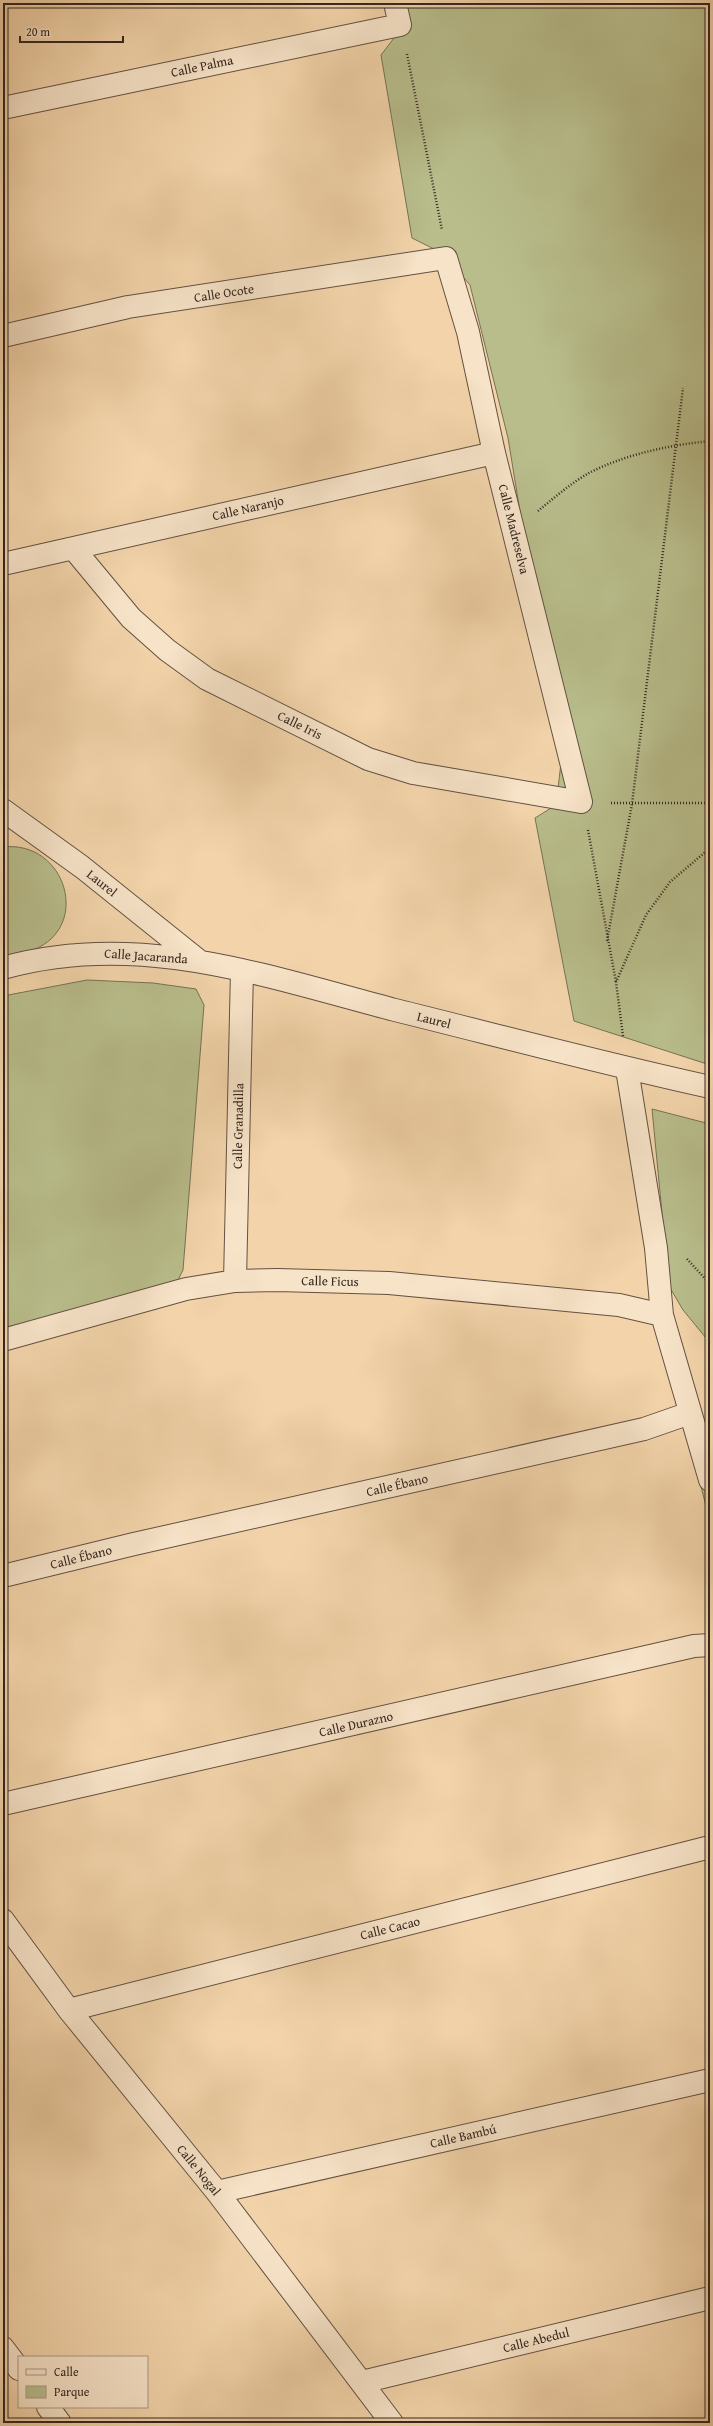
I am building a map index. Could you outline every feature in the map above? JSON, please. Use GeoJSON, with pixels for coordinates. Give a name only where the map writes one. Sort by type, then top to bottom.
{"type":"FeatureCollection","features":[{"type":"Feature","properties":{"kind":"street"},"geometry":{"type":"LineString","coordinates":[[395,3],[400,25]]}},
{"type":"Feature","properties":{"kind":"street","name":"Calle Palma"},"geometry":{"type":"LineString","coordinates":[[3,108],[400,25]]}},
{"type":"Feature","properties":{"kind":"street","name":"Calle Ocote"},"geometry":{"type":"LineString","coordinates":[[3,336],[128,308],[446,258]]}},
{"type":"Feature","properties":{"kind":"street","name":"Calle Madreselva"},"geometry":{"type":"LineString","coordinates":[[446,258],[468,332],[494,453],[515,529],[580,802]]}},
{"type":"Feature","properties":{"kind":"street","name":"Calle Naranjo"},"geometry":{"type":"LineString","coordinates":[[3,564],[494,453]]}},
{"type":"Feature","properties":{"kind":"street","name":"Calle Iris"},"geometry":{"type":"LineString","coordinates":[[73,548],[131,618],[167,650],[207,678],[368,758],[413,773],[580,802]]}},
{"type":"Feature","properties":{"kind":"street","name":"Laurel"},"geometry":{"type":"LineString","coordinates":[[3,810],[82,867],[198,960]]}},
{"type":"Feature","properties":{"kind":"street","name":"Calle Jacaranda"},"geometry":{"type":"LineString","coordinates":[[3,968],[34,959],[115,952],[198,960],[242,970]]}},
{"type":"Feature","properties":{"kind":"street","name":"Laurel"},"geometry":{"type":"LineString","coordinates":[[242,970],[627,1069],[710,1087]]}},
{"type":"Feature","properties":{"kind":"street","name":"Calle Granadilla"},"geometry":{"type":"LineString","coordinates":[[235,1281],[242,970]]}},
{"type":"Feature","properties":{"kind":"street"},"geometry":{"type":"LineString","coordinates":[[627,1069],[656,1248],[662,1315],[710,1480]]}},
{"type":"Feature","properties":{"kind":"street","name":"Calle Ficus"},"geometry":{"type":"LineString","coordinates":[[3,1340],[186,1289],[235,1281],[277,1280],[389,1282],[619,1305],[662,1315]]}},
{"type":"Feature","properties":{"kind":"street","name":"Calle Ébano"},"geometry":{"type":"LineString","coordinates":[[3,1576],[134,1544],[644,1429],[690,1413]]}},
{"type":"Feature","properties":{"kind":"street","name":"Calle Durazno"},"geometry":{"type":"LineString","coordinates":[[3,1804],[694,1646],[710,1645]]}},
{"type":"Feature","properties":{"kind":"street","name":"Calle Cacao"},"geometry":{"type":"LineString","coordinates":[[69,2010],[710,1847]]}},
{"type":"Feature","properties":{"kind":"street","name":"Calle Nogal"},"geometry":{"type":"LineString","coordinates":[[3,1920],[69,2010],[217,2192],[392,2423]]}},
{"type":"Feature","properties":{"kind":"street","name":"Calle Bambú"},"geometry":{"type":"LineString","coordinates":[[217,2192],[710,2080]]}},
{"type":"Feature","properties":{"kind":"street","name":"Calle Abedul"},"geometry":{"type":"LineString","coordinates":[[362,2382],[710,2298]]}},
{"type":"Feature","properties":{"kind":"street"},"geometry":{"type":"LineString","coordinates":[[3,2348],[18,2368]]}},
{"type":"Feature","properties":{"kind":"street"},"geometry":{"type":"LineString","coordinates":[[49,2408],[60,2423]]}},
{"type":"Feature","properties":{"kind":"path"},"geometry":{"type":"LineString","coordinates":[[400,25],[436,194],[446,258]]}},
{"type":"Feature","properties":{"kind":"path"},"geometry":{"type":"LineString","coordinates":[[607,941],[632,804],[678,444],[683,388]]}},
{"type":"Feature","properties":{"kind":"path"},"geometry":{"type":"LineString","coordinates":[[515,529],[573,483],[608,464],[678,444],[710,441]]}},
{"type":"Feature","properties":{"kind":"path"},"geometry":{"type":"LineString","coordinates":[[627,1069],[616,982],[607,941],[597,870],[580,802],[632,804],[710,803]]}},
{"type":"Feature","properties":{"kind":"path"},"geometry":{"type":"LineString","coordinates":[[616,982],[655,900],[670,882],[710,848]]}},
{"type":"Feature","properties":{"kind":"green space"},"geometry":{"type":"Polygon","coordinates":[[[404,3],[710,3],[710,1065],[574,1021],[535,818],[556,805],[561,763],[508,438],[470,285],[442,253],[412,238],[381,55],[401,29],[404,3]]]}},
{"type":"Feature","properties":{"kind":"green space"},"geometry":{"type":"Polygon","coordinates":[[[3,847],[25,848],[43,857],[56,870],[64,887],[66,905],[62,923],[51,939],[33,950],[7,955],[3,954],[3,847]]]}},
{"type":"Feature","properties":{"kind":"green space"},"geometry":{"type":"Polygon","coordinates":[[[87,980],[153,983],[196,989],[204,1005],[183,1270],[177,1282],[162,1290],[3,1328],[3,996],[87,980]]]}},
{"type":"Feature","properties":{"kind":"green space"},"geometry":{"type":"Polygon","coordinates":[[[652,1109],[710,1124],[710,1354],[706,1338],[683,1310],[669,1286],[652,1109]]]}},
{"type":"Feature","properties":{"kind":"green space"},"geometry":{"type":"Polygon","coordinates":[[[710,1410],[710,1522],[689,1439],[703,1423],[710,1410]]]}}]}
